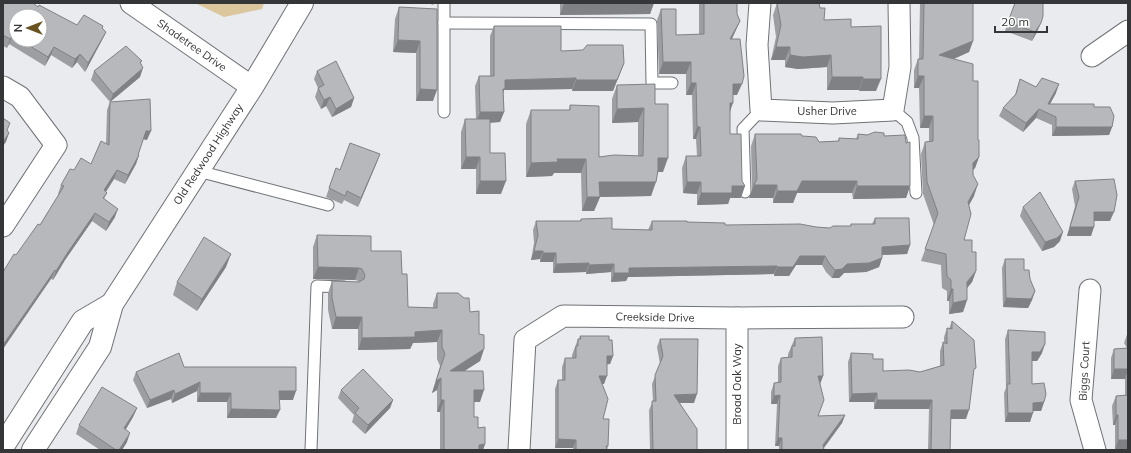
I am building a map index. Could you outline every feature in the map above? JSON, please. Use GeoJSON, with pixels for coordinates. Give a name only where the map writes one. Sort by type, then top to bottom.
{"type":"FeatureCollection","features":[{"type":"Feature","properties":{"kind":"main road","name":"Old Redwood Highway"},"geometry":{"type":"LineString","coordinates":[[34,450],[100,347],[112,304],[252,87],[302,3]]}},
{"type":"Feature","properties":{"kind":"main road","name":"Old Redwood Highway"},"geometry":{"type":"LineString","coordinates":[[3,446],[83,321],[112,304]]}},
{"type":"Feature","properties":{"kind":"street","name":"Shadetree Drive"},"geometry":{"type":"LineString","coordinates":[[132,3],[252,87]]}},
{"type":"Feature","properties":{"kind":"street"},"geometry":{"type":"LineString","coordinates":[[760,3],[757,45],[761,110]]}},
{"type":"Feature","properties":{"kind":"street"},"geometry":{"type":"LineString","coordinates":[[893,110],[900,67],[899,3]]}},
{"type":"Feature","properties":{"kind":"street"},"geometry":{"type":"LineString","coordinates":[[1092,56],[1128,31]]}},
{"type":"Feature","properties":{"kind":"street"},"geometry":{"type":"LineString","coordinates":[[3,87],[20,97],[56,144],[3,226]]}},
{"type":"Feature","properties":{"kind":"street","name":"Usher Drive"},"geometry":{"type":"LineString","coordinates":[[761,110],[833,113],[893,110]]}},
{"type":"Feature","properties":{"kind":"street","name":"Biggs Court"},"geometry":{"type":"LineString","coordinates":[[1090,290],[1081,400],[1095,450]]}},
{"type":"Feature","properties":{"kind":"street","name":"Creekside Drive"},"geometry":{"type":"LineString","coordinates":[[519,450],[524,340],[563,316],[737,318],[903,317]]}},
{"type":"Feature","properties":{"kind":"street","name":"Broad Oak Way"},"geometry":{"type":"LineString","coordinates":[[737,318],[737,450]]}},
{"type":"Feature","properties":{"kind":"lane"},"geometry":{"type":"LineString","coordinates":[[444,3],[444,112]]}},
{"type":"Feature","properties":{"kind":"lane"},"geometry":{"type":"LineString","coordinates":[[444,23],[651,24],[652,83],[672,83]]}},
{"type":"Feature","properties":{"kind":"lane"},"geometry":{"type":"LineString","coordinates":[[745,192],[743,129],[761,110]]}},
{"type":"Feature","properties":{"kind":"lane"},"geometry":{"type":"LineString","coordinates":[[893,110],[907,122],[913,138],[916,193]]}},
{"type":"Feature","properties":{"kind":"lane"},"geometry":{"type":"LineString","coordinates":[[198,171],[328,205]]}},
{"type":"Feature","properties":{"kind":"lane"},"geometry":{"type":"LineString","coordinates":[[311,450],[317,286],[354,287]]}},
{"type":"Feature","properties":{"kind":"shaded area"},"geometry":{"type":"Polygon","coordinates":[[[195,3],[264,3],[262,9],[224,17],[195,3]]]}},
{"type":"Feature","properties":{"kind":"building"},"geometry":{"type":"Polygon","coordinates":[[[3,3],[33,3],[38,7],[39,5],[45,8],[8,8],[8,38],[3,35],[3,3]]]}},
{"type":"Feature","properties":{"kind":"building"},"geometry":{"type":"Polygon","coordinates":[[[704,3],[737,3],[737,14],[740,21],[730,39],[740,39],[744,76],[742,84],[733,84],[733,103],[730,103],[730,134],[741,134],[742,181],[745,186],[732,186],[732,193],[701,193],[701,182],[687,182],[686,156],[701,156],[700,127],[697,127],[696,83],[691,83],[691,62],[663,62],[661,9],[676,9],[676,35],[704,34],[704,3]]]}},
{"type":"Feature","properties":{"kind":"building"},"geometry":{"type":"Polygon","coordinates":[[[777,3],[819,3],[820,8],[825,8],[824,20],[851,19],[851,27],[881,26],[881,79],[863,79],[863,77],[832,77],[831,55],[803,57],[790,55],[790,47],[776,47],[781,25],[777,3]]]}},
{"type":"Feature","properties":{"kind":"building"},"geometry":{"type":"Polygon","coordinates":[[[924,3],[973,3],[973,41],[939,55],[973,64],[973,81],[978,81],[979,157],[973,163],[973,175],[978,184],[968,202],[971,214],[964,240],[972,240],[972,252],[976,252],[976,271],[967,282],[967,300],[953,303],[953,289],[951,289],[951,280],[947,276],[946,254],[925,249],[938,213],[927,182],[925,142],[933,141],[933,116],[924,116],[924,76],[918,76],[918,59],[923,59],[924,3]]]}},
{"type":"Feature","properties":{"kind":"building"},"geometry":{"type":"Polygon","coordinates":[[[1015,3],[1043,3],[1043,16],[1041,23],[1035,32],[1008,22],[1015,3]]]}},
{"type":"Feature","properties":{"kind":"building"},"geometry":{"type":"Polygon","coordinates":[[[399,7],[437,9],[437,90],[420,89],[420,41],[398,40],[399,7]]]}},
{"type":"Feature","properties":{"kind":"building"},"geometry":{"type":"Polygon","coordinates":[[[48,10],[77,25],[84,15],[103,26],[102,28],[106,32],[88,63],[80,54],[75,59],[54,47],[48,57],[33,48],[48,48],[48,10]]]}},
{"type":"Feature","properties":{"kind":"building"},"geometry":{"type":"Polygon","coordinates":[[[494,26],[561,26],[561,51],[583,50],[587,45],[623,45],[624,63],[617,80],[576,80],[576,78],[505,80],[505,89],[503,89],[504,112],[480,112],[479,76],[494,76],[494,26]]]}},
{"type":"Feature","properties":{"kind":"building"},"geometry":{"type":"Polygon","coordinates":[[[126,46],[142,61],[140,62],[143,68],[113,94],[94,71],[126,46]]]}},
{"type":"Feature","properties":{"kind":"building"},"geometry":{"type":"Polygon","coordinates":[[[336,61],[354,98],[336,109],[330,97],[324,100],[318,88],[324,85],[317,71],[336,61]]]}},
{"type":"Feature","properties":{"kind":"building"},"geometry":{"type":"Polygon","coordinates":[[[1042,78],[1059,84],[1048,104],[1094,104],[1094,107],[1110,107],[1114,116],[1112,127],[1056,127],[1056,117],[1039,109],[1026,123],[1003,108],[1016,94],[1020,79],[1036,87],[1042,78]]]}},
{"type":"Feature","properties":{"kind":"building"},"geometry":{"type":"Polygon","coordinates":[[[655,84],[655,104],[668,104],[668,158],[658,158],[656,182],[599,182],[600,197],[587,197],[586,159],[557,159],[558,162],[531,163],[531,110],[570,110],[570,105],[599,106],[599,157],[614,155],[643,156],[644,108],[617,109],[617,85],[655,84]]]}},
{"type":"Feature","properties":{"kind":"building"},"geometry":{"type":"Polygon","coordinates":[[[150,99],[151,131],[146,131],[139,155],[128,175],[117,170],[104,190],[107,193],[103,198],[118,209],[109,222],[95,213],[3,345],[3,272],[14,254],[16,255],[38,224],[40,225],[64,186],[61,185],[70,169],[74,170],[81,158],[91,164],[101,141],[109,145],[110,102],[150,99]]]}},
{"type":"Feature","properties":{"kind":"building"},"geometry":{"type":"Polygon","coordinates":[[[3,118],[10,123],[7,130],[9,133],[3,142],[3,118]]]}},
{"type":"Feature","properties":{"kind":"building"},"geometry":{"type":"Polygon","coordinates":[[[465,119],[490,119],[490,153],[505,153],[506,181],[480,181],[480,157],[466,157],[465,119]]]}},
{"type":"Feature","properties":{"kind":"building"},"geometry":{"type":"Polygon","coordinates":[[[875,132],[884,133],[884,136],[905,135],[906,143],[910,142],[910,186],[857,186],[857,181],[802,181],[797,191],[777,191],[777,185],[754,185],[757,179],[755,134],[801,134],[802,136],[816,137],[819,142],[839,141],[839,138],[858,139],[858,134],[867,135],[875,132]]]}},
{"type":"Feature","properties":{"kind":"building"},"geometry":{"type":"Polygon","coordinates":[[[350,143],[380,154],[361,198],[347,191],[345,196],[329,188],[336,168],[340,170],[350,143]]]}},
{"type":"Feature","properties":{"kind":"building"},"geometry":{"type":"Polygon","coordinates":[[[1114,179],[1117,195],[1114,212],[1094,212],[1094,227],[1070,227],[1079,197],[1075,181],[1114,179]]]}},
{"type":"Feature","properties":{"kind":"building"},"geometry":{"type":"Polygon","coordinates":[[[1040,192],[1063,232],[1057,238],[1045,242],[1023,207],[1040,192]]]}},
{"type":"Feature","properties":{"kind":"building"},"geometry":{"type":"Polygon","coordinates":[[[612,218],[612,229],[652,230],[652,221],[725,223],[725,225],[800,224],[830,228],[833,226],[851,226],[851,224],[875,224],[875,218],[909,218],[910,245],[882,247],[882,258],[869,263],[847,264],[842,269],[835,270],[825,256],[800,256],[793,267],[629,268],[629,273],[614,273],[614,264],[556,264],[556,253],[534,251],[538,235],[536,221],[581,221],[581,219],[612,218]]]}},
{"type":"Feature","properties":{"kind":"building"},"geometry":{"type":"Polygon","coordinates":[[[317,235],[371,236],[371,251],[401,251],[402,274],[407,274],[408,307],[437,308],[437,293],[458,293],[464,298],[469,298],[470,312],[479,311],[479,334],[484,335],[484,349],[450,371],[483,371],[484,390],[474,390],[474,417],[478,417],[478,428],[485,427],[485,444],[479,445],[479,450],[444,450],[444,400],[441,400],[441,378],[436,381],[445,354],[442,347],[442,330],[415,332],[415,337],[362,338],[362,317],[336,317],[332,298],[332,281],[359,282],[364,279],[365,275],[362,269],[359,268],[318,267],[317,235]]]}},
{"type":"Feature","properties":{"kind":"building"},"geometry":{"type":"Polygon","coordinates":[[[204,237],[231,254],[202,299],[177,282],[204,237]]]}},
{"type":"Feature","properties":{"kind":"building"},"geometry":{"type":"Polygon","coordinates":[[[1005,259],[1024,259],[1024,270],[1029,270],[1030,279],[1035,291],[1031,299],[1006,298],[1005,259]]]}},
{"type":"Feature","properties":{"kind":"building"},"geometry":{"type":"Polygon","coordinates":[[[952,321],[974,340],[976,368],[974,369],[969,410],[951,410],[950,450],[931,450],[932,400],[877,400],[877,393],[852,394],[851,353],[873,354],[873,359],[883,359],[883,371],[909,370],[920,372],[944,365],[943,342],[947,344],[947,328],[952,329],[952,321]]]}},
{"type":"Feature","properties":{"kind":"building"},"geometry":{"type":"Polygon","coordinates":[[[1008,330],[1045,332],[1045,344],[1040,352],[1032,352],[1032,384],[1044,383],[1046,394],[1044,402],[1033,403],[1033,413],[1008,413],[1007,384],[1010,384],[1008,330]]]}},
{"type":"Feature","properties":{"kind":"building"},"geometry":{"type":"Polygon","coordinates":[[[580,336],[609,336],[609,340],[612,340],[613,356],[607,356],[607,376],[599,376],[608,399],[603,419],[609,419],[608,446],[606,446],[607,450],[576,450],[576,440],[558,439],[558,380],[565,380],[565,358],[576,358],[576,346],[578,346],[578,339],[581,339],[580,336]]]}},
{"type":"Feature","properties":{"kind":"building"},"geometry":{"type":"Polygon","coordinates":[[[822,337],[823,376],[818,376],[824,400],[818,416],[845,415],[823,445],[824,450],[782,450],[782,438],[778,438],[780,395],[774,396],[774,383],[781,382],[781,358],[792,357],[792,346],[795,346],[795,338],[822,337]]]}},
{"type":"Feature","properties":{"kind":"building"},"geometry":{"type":"Polygon","coordinates":[[[660,339],[698,339],[697,394],[674,395],[697,429],[697,450],[653,450],[652,401],[656,401],[655,375],[663,356],[660,339]]]}},
{"type":"Feature","properties":{"kind":"building"},"geometry":{"type":"Polygon","coordinates":[[[1128,348],[1128,369],[1114,369],[1114,349],[1128,348]]]}},
{"type":"Feature","properties":{"kind":"building"},"geometry":{"type":"Polygon","coordinates":[[[179,353],[184,367],[296,367],[296,391],[279,391],[280,410],[231,409],[231,393],[200,393],[200,382],[175,394],[174,390],[150,400],[136,372],[179,353]]]}},
{"type":"Feature","properties":{"kind":"building"},"geometry":{"type":"Polygon","coordinates":[[[363,369],[393,400],[368,425],[355,413],[359,408],[341,390],[363,369]]]}},
{"type":"Feature","properties":{"kind":"building"},"geometry":{"type":"Polygon","coordinates":[[[102,387],[137,408],[124,428],[130,433],[119,450],[116,450],[79,425],[102,387]]]}},
{"type":"Feature","properties":{"kind":"building"},"geometry":{"type":"Polygon","coordinates":[[[1128,395],[1128,440],[1118,440],[1116,396],[1128,395]]]}}]}
